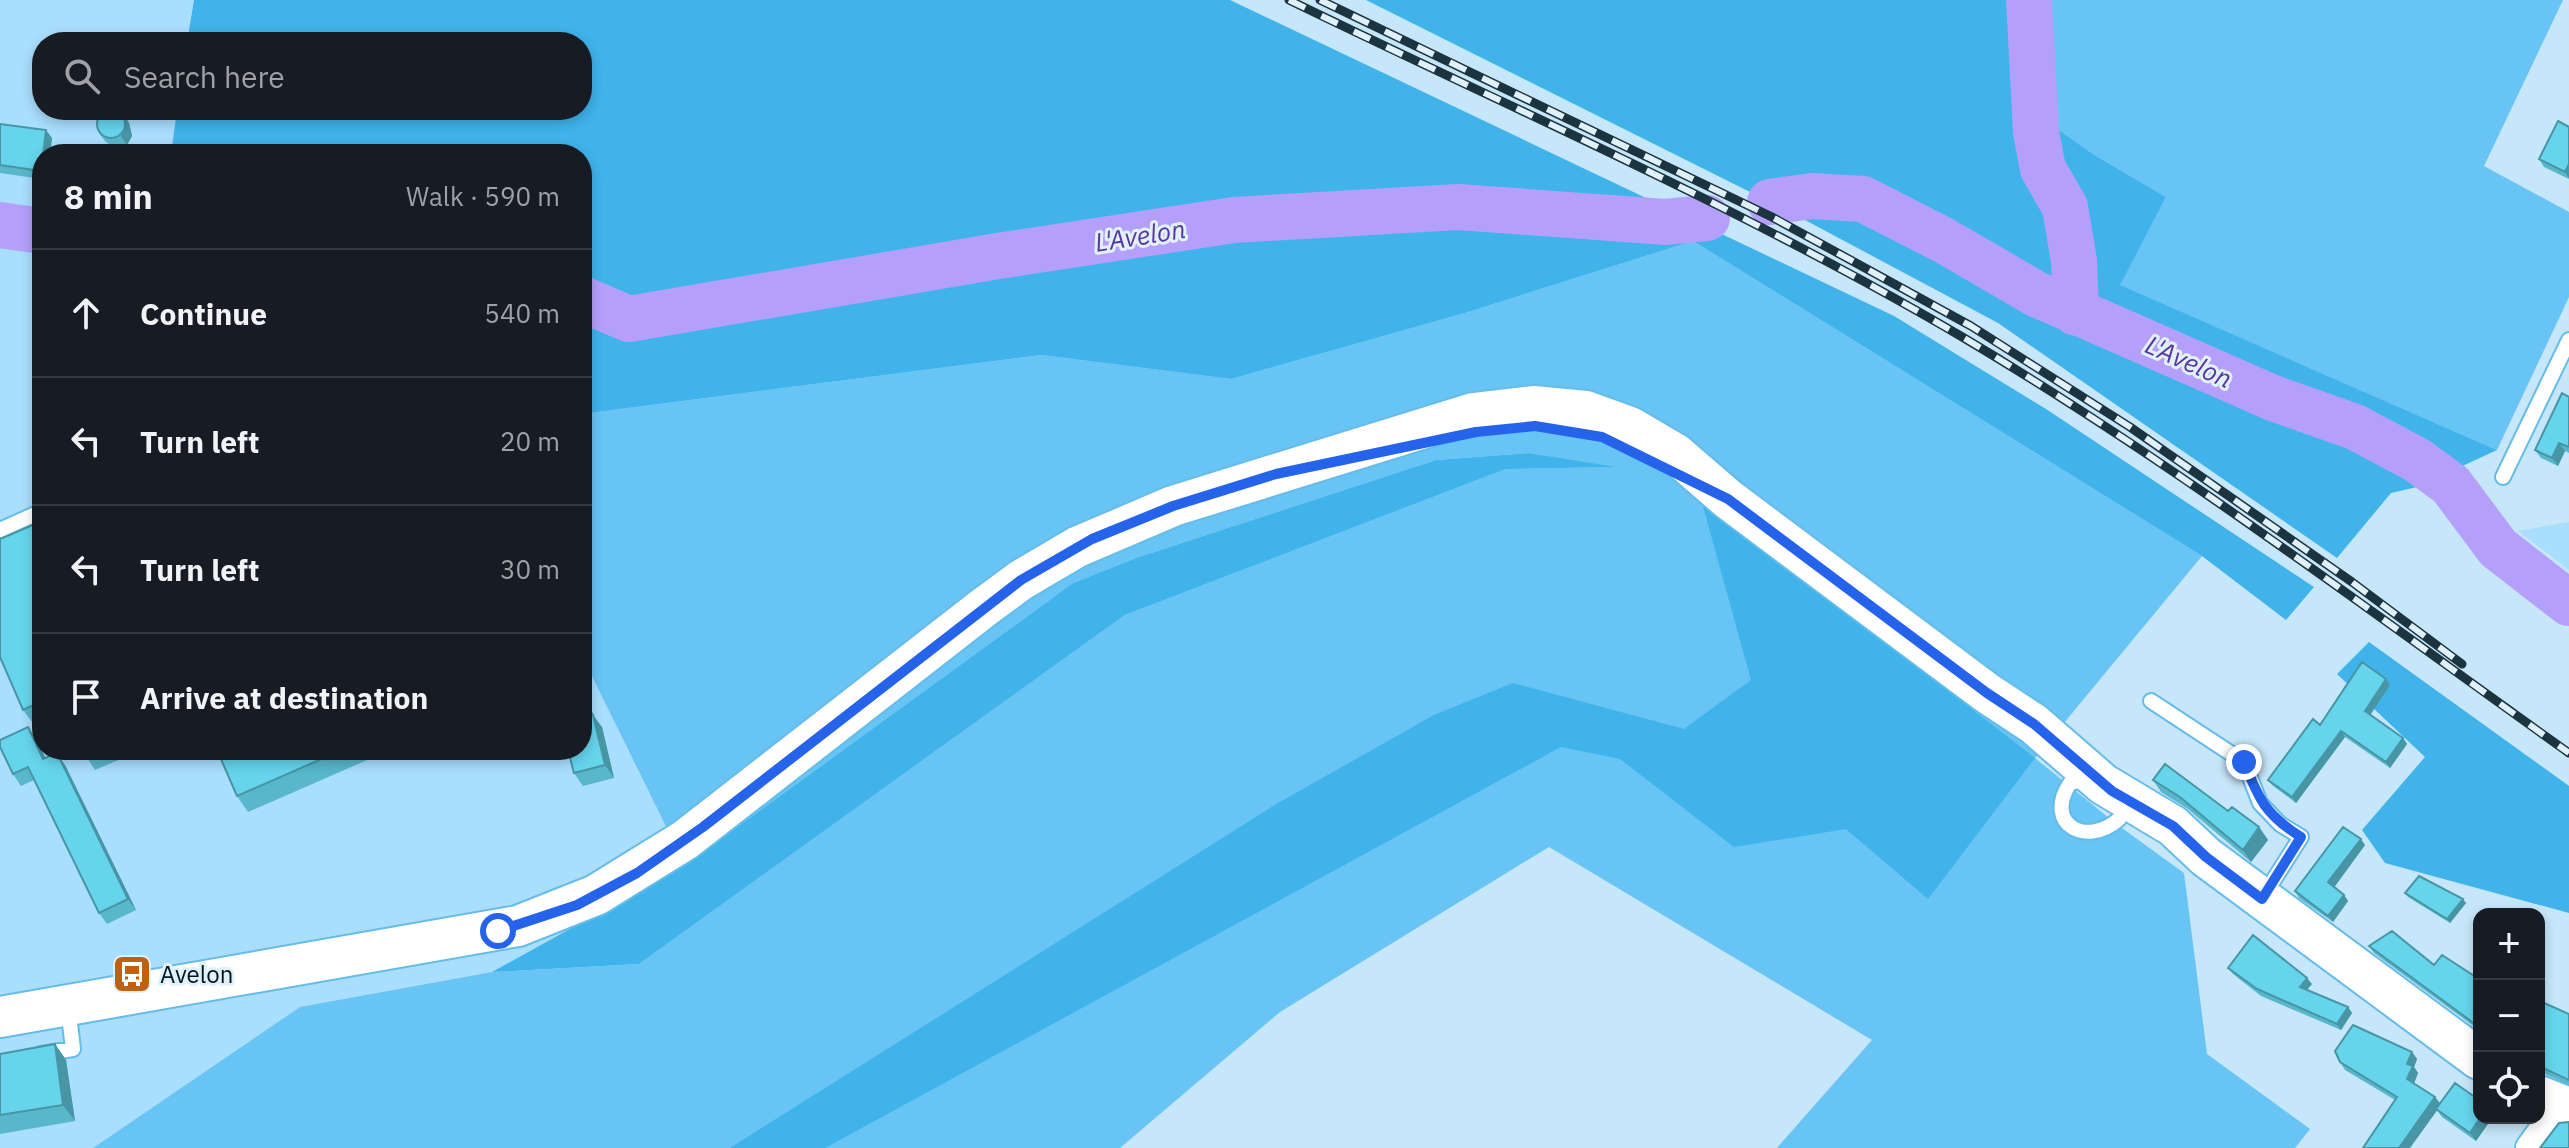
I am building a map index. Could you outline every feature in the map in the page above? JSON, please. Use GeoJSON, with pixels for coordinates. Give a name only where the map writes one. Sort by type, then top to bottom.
{"type":"FeatureCollection","features":[{"type":"Feature","properties":{"kind":"main road"},"geometry":{"type":"LineString","coordinates":[[0,1017],[477,936],[518,926],[577,905],[637,873],[703,827],[1021,580],[1131,522],[1276,474],[1476,432],[1556,427],[1618,443],[1728,499],[1987,693],[2042,730],[2119,819],[2206,857]]}},
{"type":"Feature","properties":{"kind":"main road"},"geometry":{"type":"LineString","coordinates":[[2084,782],[2173,826],[2206,857],[2473,1055]]}},
{"type":"Feature","properties":{"kind":"street"},"geometry":{"type":"LineString","coordinates":[[2530,1148],[2556,1103]]}},
{"type":"Feature","properties":{"kind":"lane"},"geometry":{"type":"LineString","coordinates":[[2503,477],[2569,340]]}},
{"type":"Feature","properties":{"kind":"lane"},"geometry":{"type":"LineString","coordinates":[[0,530],[32,516]]}},
{"type":"Feature","properties":{"kind":"lane"},"geometry":{"type":"LineString","coordinates":[[2151,701],[2244,762],[2260,803],[2280,824],[2301,837],[2262,899]]}},
{"type":"Feature","properties":{"kind":"lane"},"geometry":{"type":"LineString","coordinates":[[29,1056],[73,1049],[68,1006]]}},
{"type":"Feature","properties":{"kind":"shaded area"},"geometry":{"type":"Polygon","coordinates":[[[0,0],[194,0],[189,32],[32,32],[32,120],[176,120],[172,144],[32,144],[32,760],[592,760],[592,676],[685,865],[492,972],[300,1007],[93,1148],[0,1148],[0,0]]]}},
{"type":"Feature","properties":{"kind":"shaded area"},"geometry":{"type":"Polygon","coordinates":[[[194,0],[1230,0],[1894,316],[2046,409],[2314,587],[2286,620],[2202,556],[1693,241],[1465,313],[1231,379],[1041,355],[592,413],[592,144],[172,144],[176,120],[592,120],[592,32],[189,32],[194,0]]]}},
{"type":"Feature","properties":{"kind":"shaded area"},"geometry":{"type":"Polygon","coordinates":[[[1366,0],[2017,0],[2025,106],[2093,154],[2166,197],[2120,285],[2497,450],[2417,487],[2391,493],[2337,558],[1998,323],[1790,212],[1366,0]]]}},
{"type":"Feature","properties":{"kind":"shaded area"},"geometry":{"type":"Polygon","coordinates":[[[2017,0],[2563,0],[2484,166],[2569,212],[2569,297],[2497,450],[2119,285],[2166,197],[2093,154],[2025,106],[2017,0]]]}},
{"type":"Feature","properties":{"kind":"shaded area"},"geometry":{"type":"Polygon","coordinates":[[[1693,241],[2202,556],[2035,758],[2115,823],[2184,873],[2207,1054],[2310,1129],[2295,1148],[1777,1148],[1872,1040],[1549,847],[1280,1012],[1120,1148],[93,1148],[300,1007],[492,972],[639,964],[1125,615],[1506,469],[1609,467],[1529,453],[1436,460],[1136,558],[1073,583],[685,865],[592,676],[592,413],[1041,355],[1231,379],[1465,313],[1693,241]]]}},
{"type":"Feature","properties":{"kind":"shaded area"},"geometry":{"type":"Polygon","coordinates":[[[1529,453],[1615,467],[1506,469],[1125,615],[639,964],[492,972],[685,865],[1073,583],[1136,558],[1436,460],[1529,453]]]}},
{"type":"Feature","properties":{"kind":"shaded area"},"geometry":{"type":"Polygon","coordinates":[[[1701,499],[2035,758],[1928,899],[1846,829],[1734,847],[1620,759],[1561,747],[825,1148],[730,1148],[1278,803],[1434,715],[1513,683],[1684,729],[1751,680],[1701,499]]]}},
{"type":"Feature","properties":{"kind":"shaded area"},"geometry":{"type":"Polygon","coordinates":[[[2569,522],[2569,570],[2518,531],[2569,522]]]}},
{"type":"Feature","properties":{"kind":"shaded area"},"geometry":{"type":"Polygon","coordinates":[[[2369,642],[2569,786],[2569,913],[2385,863],[2362,830],[2425,757],[2337,674],[2369,642]]]}},
{"type":"Feature","properties":{"kind":"building"},"geometry":{"type":"Polygon","coordinates":[[[98,120],[124,120],[124,130],[117,137],[105,137],[98,130],[98,120]]]}},
{"type":"Feature","properties":{"kind":"building"},"geometry":{"type":"Polygon","coordinates":[[[2558,121],[2569,127],[2569,164],[2565,172],[2539,159],[2558,121]]]}},
{"type":"Feature","properties":{"kind":"building"},"geometry":{"type":"Polygon","coordinates":[[[0,124],[46,130],[44,144],[32,144],[32,170],[0,165],[0,124]]]}},
{"type":"Feature","properties":{"kind":"building"},"geometry":{"type":"Polygon","coordinates":[[[2562,393],[2569,397],[2569,447],[2559,443],[2552,458],[2535,450],[2562,393]]]}},
{"type":"Feature","properties":{"kind":"building"},"geometry":{"type":"Polygon","coordinates":[[[32,525],[32,706],[23,710],[0,657],[0,539],[32,525]]]}},
{"type":"Feature","properties":{"kind":"building"},"geometry":{"type":"Polygon","coordinates":[[[2362,662],[2386,679],[2365,711],[2403,738],[2386,762],[2341,731],[2292,797],[2268,780],[2313,719],[2320,725],[2362,662]]]}},
{"type":"Feature","properties":{"kind":"building"},"geometry":{"type":"Polygon","coordinates":[[[592,714],[605,765],[574,773],[571,760],[592,760],[592,714]]]}},
{"type":"Feature","properties":{"kind":"building"},"geometry":{"type":"Polygon","coordinates":[[[28,727],[32,736],[32,760],[60,760],[128,899],[99,913],[28,767],[13,774],[0,747],[0,740],[28,727]]]}},
{"type":"Feature","properties":{"kind":"building"},"geometry":{"type":"Polygon","coordinates":[[[221,760],[319,760],[237,796],[221,760]]]}},
{"type":"Feature","properties":{"kind":"building"},"geometry":{"type":"Polygon","coordinates":[[[2165,764],[2228,811],[2232,807],[2259,827],[2243,850],[2180,797],[2153,780],[2165,764]]]}},
{"type":"Feature","properties":{"kind":"building"},"geometry":{"type":"Polygon","coordinates":[[[2343,827],[2361,839],[2328,882],[2344,895],[2328,916],[2295,891],[2343,827]]]}},
{"type":"Feature","properties":{"kind":"building"},"geometry":{"type":"Polygon","coordinates":[[[2419,876],[2463,899],[2447,919],[2405,893],[2419,876]]]}},
{"type":"Feature","properties":{"kind":"building"},"geometry":{"type":"Polygon","coordinates":[[[2392,931],[2434,965],[2442,955],[2473,975],[2473,1023],[2369,946],[2392,931]]]}},
{"type":"Feature","properties":{"kind":"building"},"geometry":{"type":"Polygon","coordinates":[[[2253,935],[2307,978],[2300,987],[2348,1007],[2337,1024],[2257,989],[2228,968],[2253,935]]]}},
{"type":"Feature","properties":{"kind":"building"},"geometry":{"type":"Polygon","coordinates":[[[2545,1003],[2569,1014],[2569,1080],[2545,1069],[2545,1003]]]}},
{"type":"Feature","properties":{"kind":"building"},"geometry":{"type":"Polygon","coordinates":[[[2353,1025],[2412,1052],[2407,1064],[2413,1066],[2407,1079],[2435,1097],[2399,1148],[2363,1148],[2397,1097],[2340,1062],[2335,1051],[2353,1025]]]}},
{"type":"Feature","properties":{"kind":"building"},"geometry":{"type":"Polygon","coordinates":[[[55,1044],[63,1105],[0,1115],[0,1054],[55,1044]]]}},
{"type":"Feature","properties":{"kind":"building"},"geometry":{"type":"Polygon","coordinates":[[[2455,1083],[2473,1096],[2473,1124],[2476,1124],[2470,1133],[2436,1109],[2455,1083]]]}},
{"type":"Feature","properties":{"kind":"building"},"geometry":{"type":"Polygon","coordinates":[[[2569,1122],[2569,1148],[2540,1148],[2559,1123],[2569,1122]]]}},
{"type":"Feature","properties":{"kind":"waterway"},"geometry":{"type":"LineString","coordinates":[[2029,0],[2036,132],[2043,169],[2065,207],[2074,261],[2076,313]]}},
{"type":"Feature","properties":{"kind":"waterway","name":"L'Avelon"},"geometry":{"type":"LineString","coordinates":[[1770,202],[1812,196],[1863,199],[1945,241],[2036,294],[2273,398],[2355,427],[2417,460],[2451,485],[2498,548],[2569,603]]}},
{"type":"Feature","properties":{"kind":"waterway","name":"L'Avelon"},"geometry":{"type":"LineString","coordinates":[[592,303],[629,319],[998,256],[1234,220],[1458,207],[1665,222],[1707,218]]}},
{"type":"Feature","properties":{"kind":"waterway","name":"L'Avelon"},"geometry":{"type":"LineString","coordinates":[[0,225],[32,230]]}},
{"type":"Feature","properties":{"kind":"railway"},"geometry":{"type":"LineString","coordinates":[[1289,0],[1715,204],[1882,291],[1964,338],[2119,435],[2195,487],[2569,753]]}},
{"type":"Feature","properties":{"kind":"railway"},"geometry":{"type":"LineString","coordinates":[[1320,0],[1772,217],[1971,326],[2130,427],[2352,582],[2462,664]]}},
{"type":"Feature","properties":{"kind":"place","name":"Avelon"},"geometry":{"type":"Point","coordinates":[132,974]}},
{"type":"Feature","properties":{"kind":"route"},"geometry":{"type":"LineString","coordinates":[[498,931],[577,905],[637,873],[703,827],[1021,580],[1092,539],[1173,506],[1276,474],[1450,437],[1515,427],[1556,427],[1602,437],[1657,461],[1728,499],[1987,693],[2034,724],[2112,791],[2173,826],[2206,857],[2262,899],[2301,837],[2280,824],[2260,803],[2244,762]]}}]}
